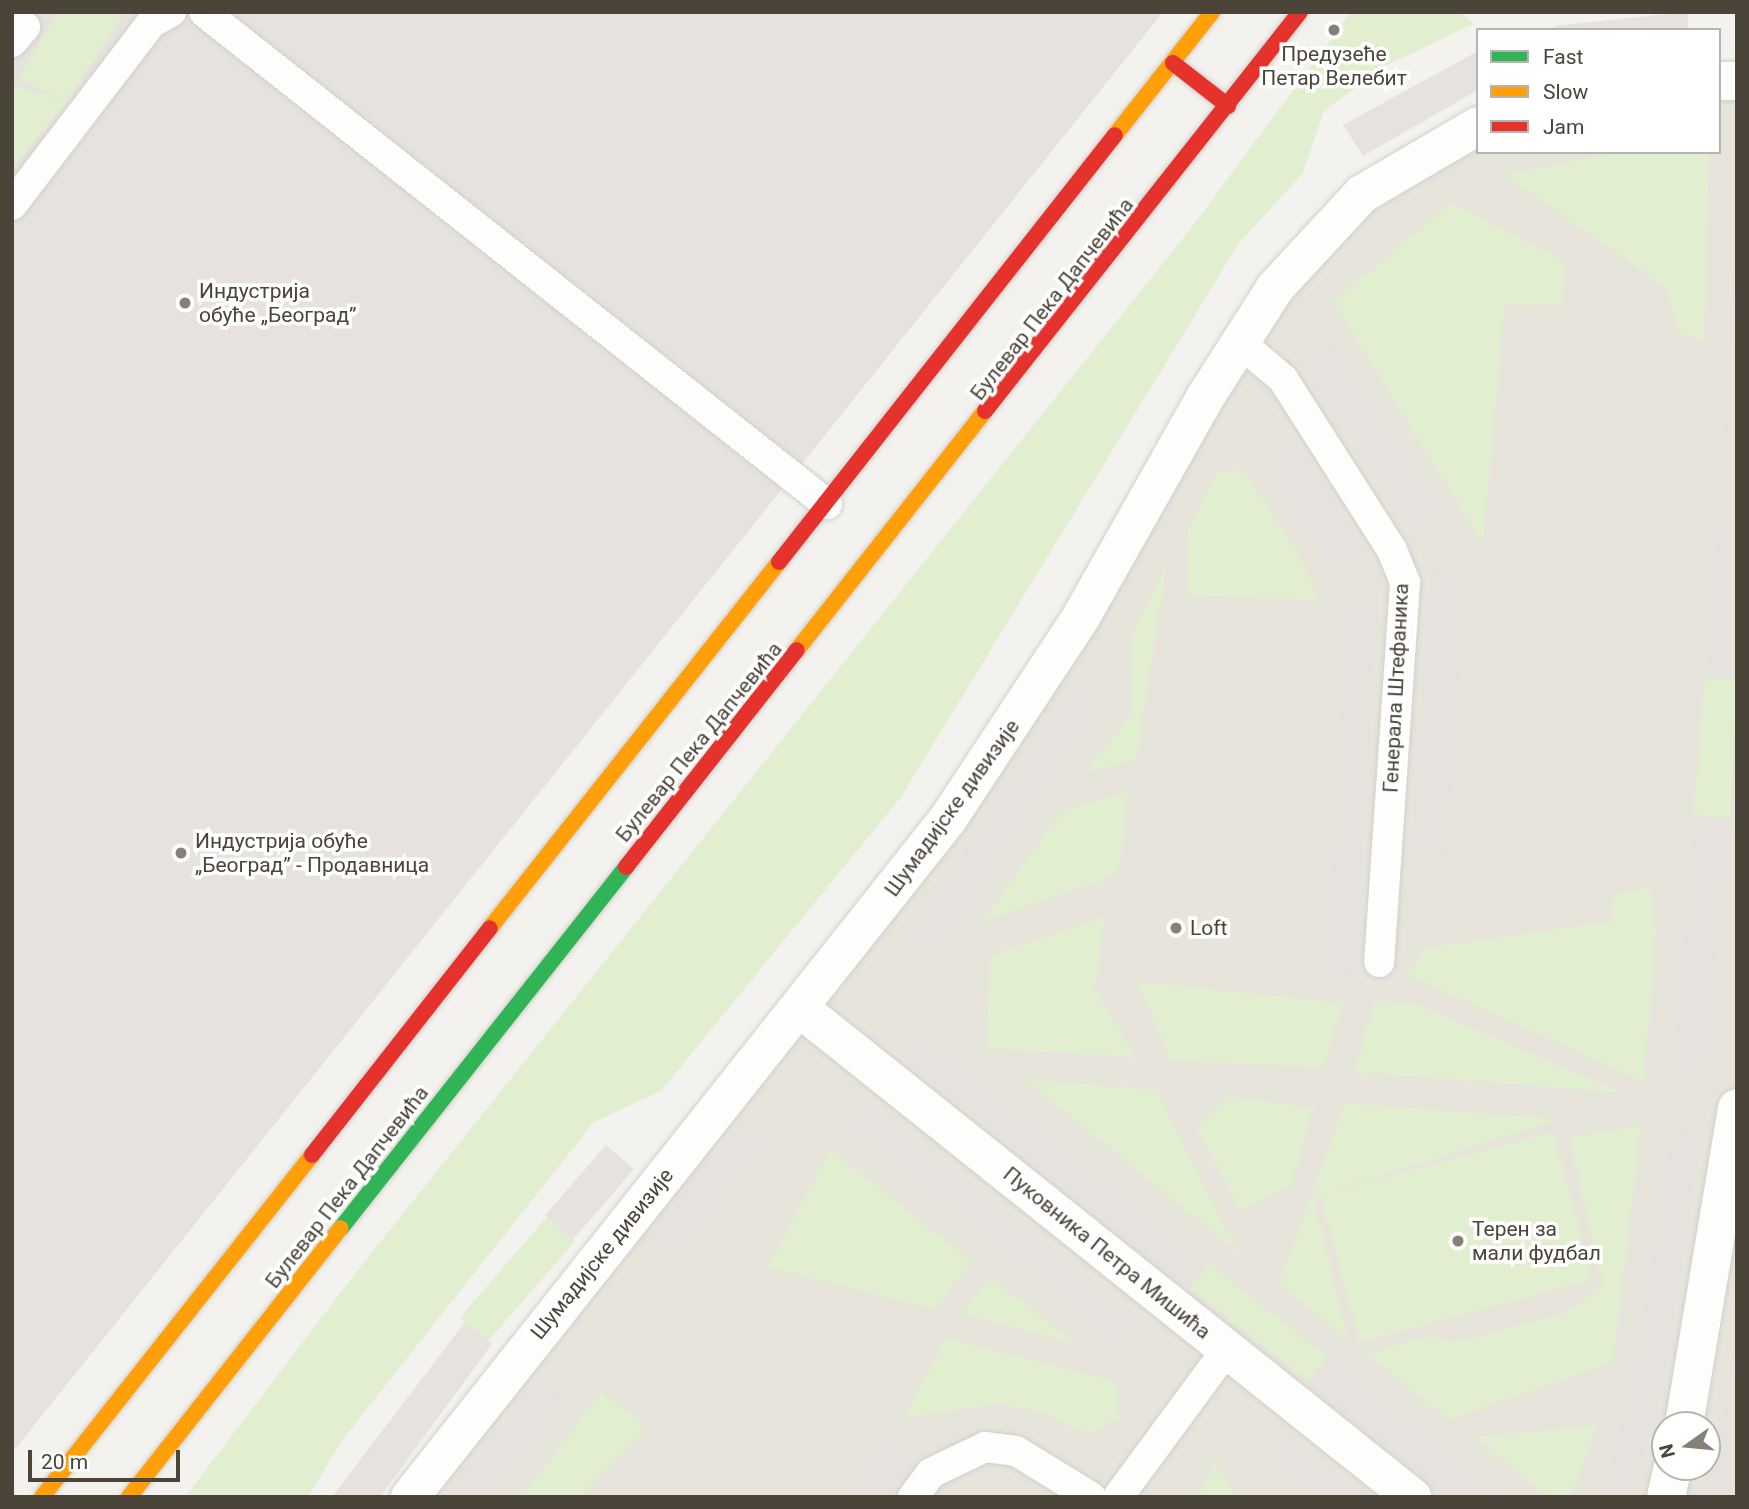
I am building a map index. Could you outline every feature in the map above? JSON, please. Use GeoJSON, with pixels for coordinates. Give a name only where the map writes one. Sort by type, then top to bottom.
{"type":"FeatureCollection","features":[{"type":"Feature","properties":{"kind":"street"},"geometry":{"type":"LineString","coordinates":[[42,1497],[1212,12]]}},
{"type":"Feature","properties":{"kind":"street","name":"Булевар Пека Дапчевића"},"geometry":{"type":"LineString","coordinates":[[129,1497],[1300,12]]}},
{"type":"Feature","properties":{"kind":"street"},"geometry":{"type":"LineString","coordinates":[[1173,63],[1228,106]]}},
{"type":"Feature","properties":{"kind":"street","name":"Шумадијске дивизије"},"geometry":{"type":"LineString","coordinates":[[410,1497],[802,1010],[1017,718],[1238,341],[1320,234],[1362,194],[1476,127]]}},
{"type":"Feature","properties":{"kind":"street","name":"Пуковника Петра Мишића"},"geometry":{"type":"LineString","coordinates":[[802,1010],[1412,1497]]}},
{"type":"Feature","properties":{"kind":"street"},"geometry":{"type":"LineString","coordinates":[[1687,1411],[1703,1343],[1737,1108]]}},
{"type":"Feature","properties":{"kind":"lane"},"geometry":{"type":"LineString","coordinates":[[12,205],[151,23],[171,12]]}},
{"type":"Feature","properties":{"kind":"lane"},"geometry":{"type":"LineString","coordinates":[[204,12],[827,503]]}},
{"type":"Feature","properties":{"kind":"lane"},"geometry":{"type":"LineString","coordinates":[[12,17],[25,27],[12,42]]}},
{"type":"Feature","properties":{"kind":"lane","name":"Генерала Штефаника"},"geometry":{"type":"LineString","coordinates":[[1238,341],[1283,379],[1392,550],[1405,583],[1379,962]]}},
{"type":"Feature","properties":{"kind":"lane"},"geometry":{"type":"LineString","coordinates":[[1118,1497],[1227,1349]]}},
{"type":"Feature","properties":{"kind":"lane"},"geometry":{"type":"LineString","coordinates":[[913,1497],[931,1473],[985,1447],[1016,1451],[1091,1497]]}},
{"type":"Feature","properties":{"kind":"shaded area","name":"Индустрија обуће „Београд”"},"geometry":{"type":"Polygon","coordinates":[[[12,12],[1163,12],[12,1453],[12,12]]]}},
{"type":"Feature","properties":{"kind":"shaded area"},"geometry":{"type":"Polygon","coordinates":[[[1688,12],[1688,28],[1552,28],[1688,12]]]}},
{"type":"Feature","properties":{"kind":"shaded area"},"geometry":{"type":"Polygon","coordinates":[[[1476,52],[1476,91],[1363,156],[1343,125],[1476,52]]]}},
{"type":"Feature","properties":{"kind":"shaded area"},"geometry":{"type":"Polygon","coordinates":[[[1721,81],[1737,81],[1737,1497],[410,1497],[802,1010],[1275,288],[1476,128],[1476,154],[1721,154],[1721,81]]]}},
{"type":"Feature","properties":{"kind":"shaded area"},"geometry":{"type":"Polygon","coordinates":[[[1737,217],[1737,680],[1705,678],[1737,217]]]}},
{"type":"Feature","properties":{"kind":"shaded area"},"geometry":{"type":"Polygon","coordinates":[[[1335,345],[1442,510],[1411,530],[1304,365],[1335,345]]]}},
{"type":"Feature","properties":{"kind":"shaded area"},"geometry":{"type":"Polygon","coordinates":[[[1295,440],[1365,553],[1332,573],[1262,461],[1295,440]]]}},
{"type":"Feature","properties":{"kind":"shaded area"},"geometry":{"type":"Polygon","coordinates":[[[1429,570],[1469,573],[1449,854],[1409,852],[1429,570]]]}},
{"type":"Feature","properties":{"kind":"shaded area"},"geometry":{"type":"Polygon","coordinates":[[[1344,603],[1377,605],[1358,974],[1325,972],[1344,603]]]}},
{"type":"Feature","properties":{"kind":"shaded area"},"geometry":{"type":"Polygon","coordinates":[[[1071,685],[1102,705],[939,957],[908,937],[1071,685]]]}},
{"type":"Feature","properties":{"kind":"shaded area"},"geometry":{"type":"Polygon","coordinates":[[[1693,815],[1730,818],[1707,1082],[1670,1079],[1693,815]]]}},
{"type":"Feature","properties":{"kind":"shaded area"},"geometry":{"type":"Polygon","coordinates":[[[918,1030],[1208,1265],[1188,1289],[898,1054],[918,1030]]]}},
{"type":"Feature","properties":{"kind":"shaded area"},"geometry":{"type":"Polygon","coordinates":[[[863,1099],[1137,1321],[1118,1345],[843,1123],[863,1099]]]}},
{"type":"Feature","properties":{"kind":"shaded area"},"geometry":{"type":"Polygon","coordinates":[[[740,1123],[769,1147],[671,1264],[642,1239],[740,1123]]]}},
{"type":"Feature","properties":{"kind":"shaded area"},"geometry":{"type":"Polygon","coordinates":[[[1670,1129],[1702,1132],[1668,1367],[1656,1411],[1651,1411],[1651,1432],[1634,1497],[1616,1497],[1602,1493],[1634,1363],[1670,1129]]]}},
{"type":"Feature","properties":{"kind":"shaded area"},"geometry":{"type":"Polygon","coordinates":[[[606,1145],[634,1169],[573,1239],[545,1215],[606,1145]]]}},
{"type":"Feature","properties":{"kind":"shaded area"},"geometry":{"type":"Polygon","coordinates":[[[465,1322],[492,1344],[380,1497],[332,1497],[465,1322]]]}},
{"type":"Feature","properties":{"kind":"shaded area"},"geometry":{"type":"Polygon","coordinates":[[[1737,1324],[1737,1488],[1734,1497],[1700,1497],[1705,1481],[1721,1481],[1721,1419],[1737,1324]]]}},
{"type":"Feature","properties":{"kind":"shaded area"},"geometry":{"type":"Polygon","coordinates":[[[1328,1357],[1503,1497],[1449,1497],[1307,1384],[1328,1357]]]}},
{"type":"Feature","properties":{"kind":"shaded area"},"geometry":{"type":"Polygon","coordinates":[[[537,1379],[565,1402],[493,1497],[445,1497],[537,1379]]]}},
{"type":"Feature","properties":{"kind":"shaded area"},"geometry":{"type":"Polygon","coordinates":[[[1289,1436],[1365,1497],[1312,1497],[1269,1462],[1289,1436]]]}},
{"type":"Feature","properties":{"kind":"shaded area"},"geometry":{"type":"Polygon","coordinates":[[[883,1439],[913,1462],[887,1497],[839,1497],[883,1439]]]}},
{"type":"Feature","properties":{"kind":"green space"},"geometry":{"type":"Polygon","coordinates":[[[58,12],[124,12],[67,101],[12,169],[12,85],[61,99],[18,78],[58,12]]]}},
{"type":"Feature","properties":{"kind":"green space"},"geometry":{"type":"Polygon","coordinates":[[[1351,12],[1460,12],[1474,24],[1383,67],[1324,111],[1303,173],[1239,243],[901,797],[661,1091],[594,1122],[343,1439],[308,1497],[185,1497],[357,1271],[1192,227],[1351,12]]]}},
{"type":"Feature","properties":{"kind":"green space"},"geometry":{"type":"Polygon","coordinates":[[[1607,154],[1709,154],[1704,340],[1679,334],[1666,288],[1505,175],[1607,154]]]}},
{"type":"Feature","properties":{"kind":"green space"},"geometry":{"type":"Polygon","coordinates":[[[1451,203],[1566,262],[1560,306],[1505,304],[1483,544],[1333,302],[1451,203]]]}},
{"type":"Feature","properties":{"kind":"green space"},"geometry":{"type":"Polygon","coordinates":[[[1245,471],[1297,552],[1320,601],[1187,595],[1188,528],[1217,472],[1245,471]]]}},
{"type":"Feature","properties":{"kind":"green space"},"geometry":{"type":"Polygon","coordinates":[[[1167,563],[1136,760],[1084,773],[1130,716],[1132,636],[1167,563]]]}},
{"type":"Feature","properties":{"kind":"green space"},"geometry":{"type":"Polygon","coordinates":[[[1705,678],[1737,680],[1730,818],[1693,815],[1705,678]]]}},
{"type":"Feature","properties":{"kind":"green space"},"geometry":{"type":"Polygon","coordinates":[[[1129,791],[1118,874],[980,923],[1063,811],[1129,791]]]}},
{"type":"Feature","properties":{"kind":"green space"},"geometry":{"type":"Polygon","coordinates":[[[1649,887],[1656,928],[1644,1082],[1408,975],[1425,948],[1612,921],[1614,895],[1649,887]]]}},
{"type":"Feature","properties":{"kind":"green space"},"geometry":{"type":"Polygon","coordinates":[[[1105,916],[1095,989],[1135,1057],[986,1049],[991,956],[1105,916]]]}},
{"type":"Feature","properties":{"kind":"green space"},"geometry":{"type":"Polygon","coordinates":[[[1137,981],[1342,1003],[1324,1068],[1171,1061],[1137,981]]]}},
{"type":"Feature","properties":{"kind":"green space"},"geometry":{"type":"Polygon","coordinates":[[[1374,1001],[1414,1003],[1624,1093],[1355,1072],[1374,1001]]]}},
{"type":"Feature","properties":{"kind":"green space"},"geometry":{"type":"Polygon","coordinates":[[[1024,1079],[1156,1090],[1238,1252],[1024,1079]]]}},
{"type":"Feature","properties":{"kind":"green space"},"geometry":{"type":"Polygon","coordinates":[[[1229,1096],[1314,1108],[1291,1185],[1240,1211],[1198,1129],[1229,1096]]]}},
{"type":"Feature","properties":{"kind":"green space"},"geometry":{"type":"Polygon","coordinates":[[[1345,1103],[1560,1119],[1314,1197],[1348,1341],[1279,1283],[1345,1103]]]}},
{"type":"Feature","properties":{"kind":"green space"},"geometry":{"type":"Polygon","coordinates":[[[1641,1126],[1613,1362],[1449,1420],[1367,1354],[1428,1336],[1454,1342],[1566,1313],[1603,1285],[1569,1137],[1641,1126]]]}},
{"type":"Feature","properties":{"kind":"green space","name":"Терен за мали фудбал"},"geometry":{"type":"Polygon","coordinates":[[[1553,1132],[1593,1280],[1360,1342],[1320,1194],[1553,1132]]]}},
{"type":"Feature","properties":{"kind":"green space"},"geometry":{"type":"Polygon","coordinates":[[[830,1149],[972,1262],[935,1309],[768,1267],[830,1149]]]}},
{"type":"Feature","properties":{"kind":"green space"},"geometry":{"type":"Polygon","coordinates":[[[547,1217],[575,1241],[488,1342],[460,1317],[547,1217]]]}},
{"type":"Feature","properties":{"kind":"green space"},"geometry":{"type":"Polygon","coordinates":[[[1209,1264],[1328,1357],[1309,1381],[1190,1288],[1209,1264]]]}},
{"type":"Feature","properties":{"kind":"green space"},"geometry":{"type":"Polygon","coordinates":[[[991,1277],[1076,1344],[961,1314],[991,1277]]]}},
{"type":"Feature","properties":{"kind":"green space"},"geometry":{"type":"Polygon","coordinates":[[[946,1338],[1115,1381],[1120,1417],[1090,1434],[1040,1412],[999,1404],[903,1418],[946,1338]]]}},
{"type":"Feature","properties":{"kind":"green space"},"geometry":{"type":"Polygon","coordinates":[[[601,1392],[646,1425],[581,1497],[521,1497],[601,1392]]]}},
{"type":"Feature","properties":{"kind":"green space"},"geometry":{"type":"Polygon","coordinates":[[[1597,1425],[1571,1497],[1548,1497],[1475,1437],[1597,1425]]]}},
{"type":"Feature","properties":{"kind":"green space"},"geometry":{"type":"Polygon","coordinates":[[[1215,1463],[1238,1497],[1197,1497],[1215,1463]]]}},
{"type":"Feature","properties":{"kind":"traffic: fast"},"geometry":{"type":"LineString","coordinates":[[341,1228],[626,867]]}},
{"type":"Feature","properties":{"kind":"traffic: slow"},"geometry":{"type":"LineString","coordinates":[[1115,135],[1212,12]]}},
{"type":"Feature","properties":{"kind":"traffic: slow"},"geometry":{"type":"LineString","coordinates":[[797,650],[985,411]]}},
{"type":"Feature","properties":{"kind":"traffic: slow"},"geometry":{"type":"LineString","coordinates":[[490,928],[779,562]]}},
{"type":"Feature","properties":{"kind":"traffic: slow"},"geometry":{"type":"LineString","coordinates":[[42,1497],[312,1155]]}},
{"type":"Feature","properties":{"kind":"traffic: slow"},"geometry":{"type":"LineString","coordinates":[[129,1497],[341,1228]]}},
{"type":"Feature","properties":{"kind":"traffic: jam"},"geometry":{"type":"LineString","coordinates":[[985,411],[1300,12]]}},
{"type":"Feature","properties":{"kind":"traffic: jam"},"geometry":{"type":"LineString","coordinates":[[1173,63],[1228,106]]}},
{"type":"Feature","properties":{"kind":"traffic: jam"},"geometry":{"type":"LineString","coordinates":[[779,562],[1115,135]]}},
{"type":"Feature","properties":{"kind":"traffic: jam"},"geometry":{"type":"LineString","coordinates":[[626,867],[797,650]]}},
{"type":"Feature","properties":{"kind":"traffic: jam"},"geometry":{"type":"LineString","coordinates":[[312,1155],[490,928]]}},
{"type":"Feature","properties":{"kind":"place","name":"Предузеће Петар Велебит"},"geometry":{"type":"Point","coordinates":[1334,30]}},
{"type":"Feature","properties":{"kind":"place","name":"Индустрија обуће „Београд”"},"geometry":{"type":"Point","coordinates":[185,303]}},
{"type":"Feature","properties":{"kind":"place","name":"Индустрија обуће „Београд” - Продавница"},"geometry":{"type":"Point","coordinates":[181,853]}},
{"type":"Feature","properties":{"kind":"place","name":"Loft"},"geometry":{"type":"Point","coordinates":[1176,928]}},
{"type":"Feature","properties":{"kind":"place","name":"Терен за мали фудбал"},"geometry":{"type":"Point","coordinates":[1458,1241]}}]}
